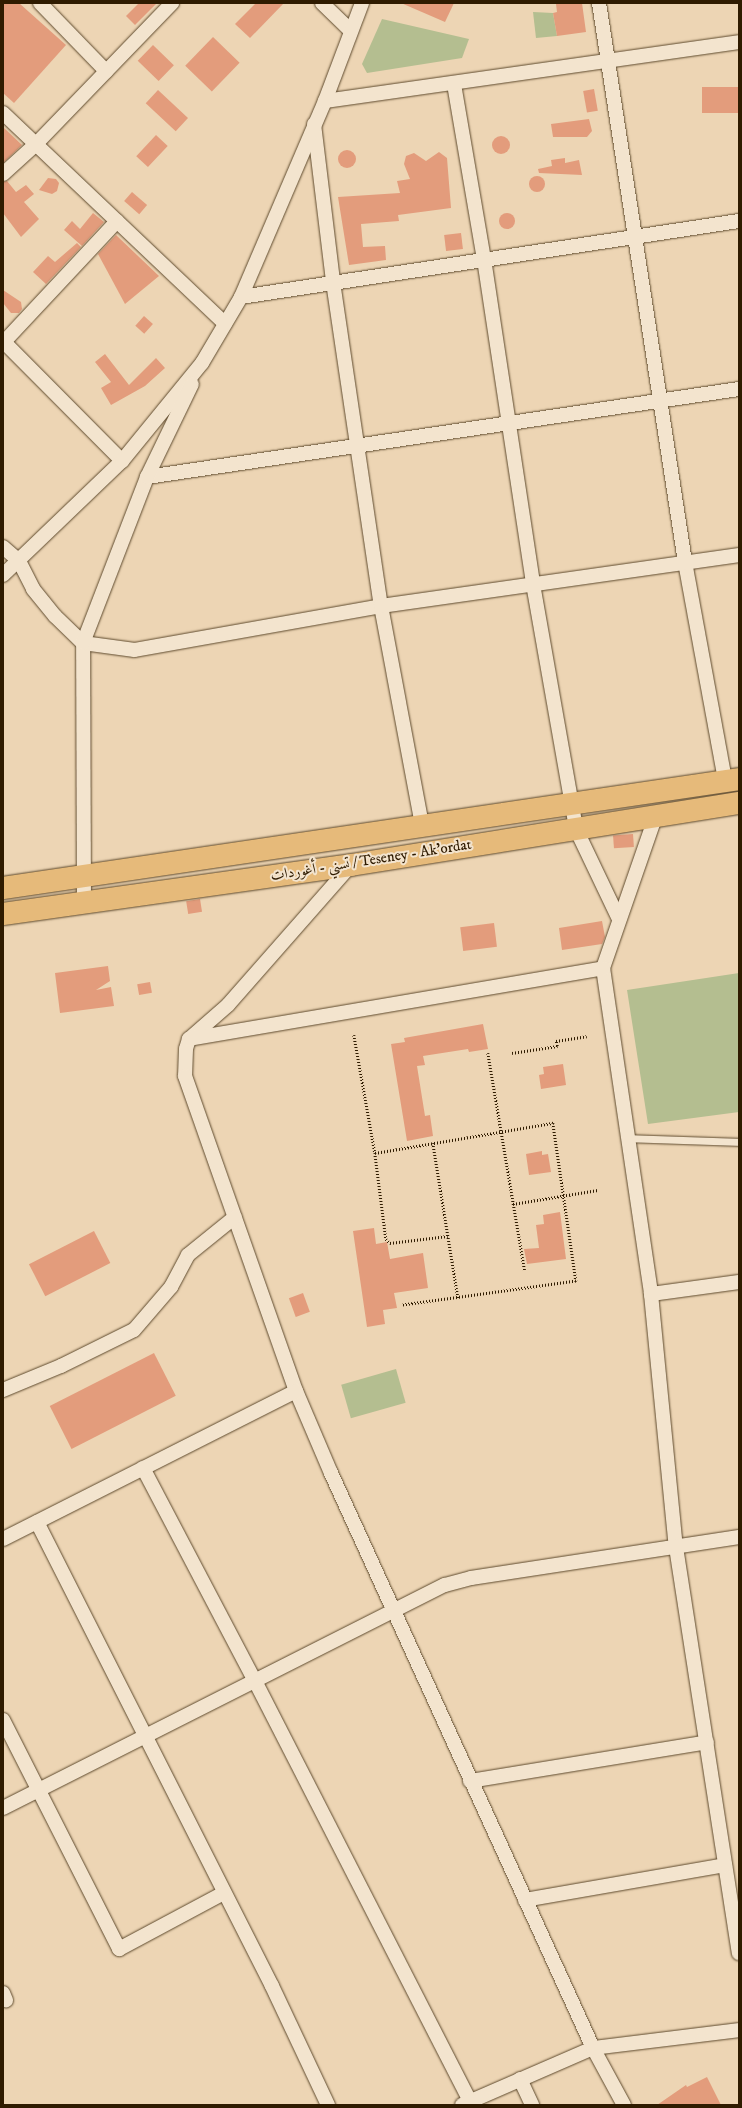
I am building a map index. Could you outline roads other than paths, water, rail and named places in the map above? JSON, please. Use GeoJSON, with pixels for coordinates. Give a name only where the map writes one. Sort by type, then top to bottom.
{"type":"FeatureCollection","features":[{"type":"Feature","properties":{"kind":"main road"},"geometry":{"type":"LineString","coordinates":[[3,888],[422,826],[572,802],[732,780]]}},
{"type":"Feature","properties":{"kind":"main road","name":"تسني - أغوردات / Teseney - Ak'ordat"},"geometry":{"type":"LineString","coordinates":[[3,914],[84,901],[351,865],[656,815],[739,803]]}},
{"type":"Feature","properties":{"kind":"street"},"geometry":{"type":"LineString","coordinates":[[40,3],[106,71]]}},
{"type":"Feature","properties":{"kind":"street"},"geometry":{"type":"LineString","coordinates":[[3,174],[36,144],[172,3]]}},
{"type":"Feature","properties":{"kind":"street"},"geometry":{"type":"LineString","coordinates":[[322,3],[350,30]]}},
{"type":"Feature","properties":{"kind":"street"},"geometry":{"type":"LineString","coordinates":[[84,901],[83,643],[147,477],[202,364],[241,297],[324,101],[350,30],[362,3]]}},
{"type":"Feature","properties":{"kind":"street"},"geometry":{"type":"LineString","coordinates":[[599,3],[685,562],[732,780]]}},
{"type":"Feature","properties":{"kind":"street"},"geometry":{"type":"LineString","coordinates":[[324,101],[454,84],[739,42]]}},
{"type":"Feature","properties":{"kind":"street"},"geometry":{"type":"LineString","coordinates":[[454,84],[484,259],[533,584],[576,829],[619,920]]}},
{"type":"Feature","properties":{"kind":"street"},"geometry":{"type":"LineString","coordinates":[[3,113],[225,324]]}},
{"type":"Feature","properties":{"kind":"street"},"geometry":{"type":"LineString","coordinates":[[314,124],[334,282],[381,606],[422,826]]}},
{"type":"Feature","properties":{"kind":"street"},"geometry":{"type":"LineString","coordinates":[[117,221],[3,342],[122,461]]}},
{"type":"Feature","properties":{"kind":"street"},"geometry":{"type":"LineString","coordinates":[[241,297],[739,221]]}},
{"type":"Feature","properties":{"kind":"street"},"geometry":{"type":"LineString","coordinates":[[3,575],[122,461],[202,364]]}},
{"type":"Feature","properties":{"kind":"street"},"geometry":{"type":"LineString","coordinates":[[147,477],[739,389]]}},
{"type":"Feature","properties":{"kind":"street"},"geometry":{"type":"LineString","coordinates":[[3,547],[18,561],[33,589],[55,616],[83,643],[135,650],[381,606],[739,555]]}},
{"type":"Feature","properties":{"kind":"street"},"geometry":{"type":"LineString","coordinates":[[656,815],[603,968],[651,1294],[676,1546],[739,1953]]}},
{"type":"Feature","properties":{"kind":"street"},"geometry":{"type":"LineString","coordinates":[[351,865],[228,1005],[189,1039],[186,1049],[185,1076],[296,1391],[392,1611],[470,1781],[593,2048],[624,2105]]}},
{"type":"Feature","properties":{"kind":"street"},"geometry":{"type":"LineString","coordinates":[[189,1039],[603,968]]}},
{"type":"Feature","properties":{"kind":"street"},"geometry":{"type":"LineString","coordinates":[[3,1390],[61,1366],[134,1330],[171,1287],[188,1254],[235,1217]]}},
{"type":"Feature","properties":{"kind":"street"},"geometry":{"type":"LineString","coordinates":[[651,1294],[739,1282]]}},
{"type":"Feature","properties":{"kind":"street"},"geometry":{"type":"LineString","coordinates":[[3,1539],[296,1391]]}},
{"type":"Feature","properties":{"kind":"street"},"geometry":{"type":"LineString","coordinates":[[143,1468],[255,1680],[465,2103],[593,2048],[739,2030]]}},
{"type":"Feature","properties":{"kind":"street"},"geometry":{"type":"LineString","coordinates":[[37,1522],[224,1893],[328,2105]]}},
{"type":"Feature","properties":{"kind":"street"},"geometry":{"type":"LineString","coordinates":[[3,1808],[445,1585],[471,1578],[676,1546],[739,1538]]}},
{"type":"Feature","properties":{"kind":"street"},"geometry":{"type":"LineString","coordinates":[[3,1720],[40,1789],[119,1949],[224,1893]]}},
{"type":"Feature","properties":{"kind":"street"},"geometry":{"type":"LineString","coordinates":[[470,1781],[707,1742]]}},
{"type":"Feature","properties":{"kind":"street"},"geometry":{"type":"LineString","coordinates":[[525,1900],[725,1865]]}},
{"type":"Feature","properties":{"kind":"street"},"geometry":{"type":"LineString","coordinates":[[520,2079],[532,2105]]}},
{"type":"Feature","properties":{"kind":"lane"},"geometry":{"type":"LineString","coordinates":[[627,1138],[739,1142]]}}]}
